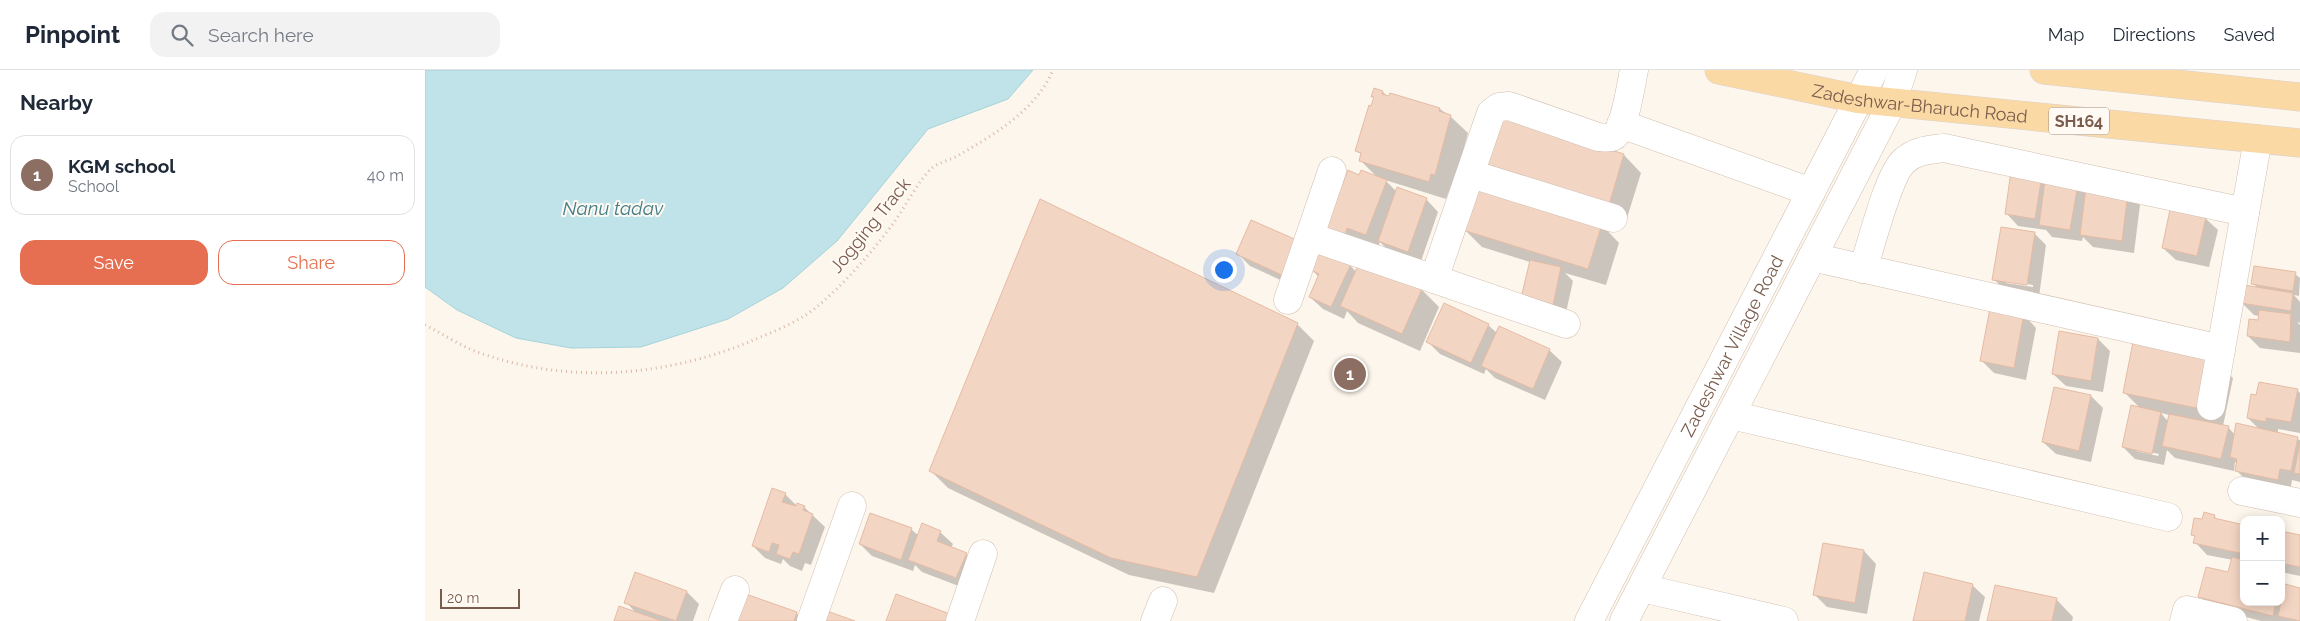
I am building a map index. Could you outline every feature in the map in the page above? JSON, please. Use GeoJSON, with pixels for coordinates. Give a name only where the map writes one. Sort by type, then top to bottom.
{"type":"FeatureCollection","features":[{"type":"Feature","properties":{"kind":"main road","name":"Zadeshwar-Bharuch Road"},"geometry":{"type":"LineString","coordinates":[[1719,70],[1859,100],[2300,143]]}},
{"type":"Feature","properties":{"kind":"main road"},"geometry":{"type":"LineString","coordinates":[[2043,70],[2300,97]]}},
{"type":"Feature","properties":{"kind":"street"},"geometry":{"type":"LineString","coordinates":[[1434,279],[1491,113],[1499,106],[1509,106],[1598,137],[1609,138],[1615,135],[1621,124],[1634,70]]}},
{"type":"Feature","properties":{"kind":"street","name":"Zadeshwar Village Road"},"geometry":{"type":"LineString","coordinates":[[1589,621],[1874,70]]}},
{"type":"Feature","properties":{"kind":"street"},"geometry":{"type":"LineString","coordinates":[[1624,621],[1892,103],[1903,70]]}},
{"type":"Feature","properties":{"kind":"street"},"geometry":{"type":"LineString","coordinates":[[1621,124],[1811,192]]}},
{"type":"Feature","properties":{"kind":"street"},"geometry":{"type":"LineString","coordinates":[[2211,406],[2258,139]]}},
{"type":"Feature","properties":{"kind":"street"},"geometry":{"type":"LineString","coordinates":[[1863,269],[1893,178],[1903,161],[1921,150],[1944,148],[2245,212]]}},
{"type":"Feature","properties":{"kind":"street"},"geometry":{"type":"LineString","coordinates":[[1288,300],[1332,171]]}},
{"type":"Feature","properties":{"kind":"street"},"geometry":{"type":"LineString","coordinates":[[1471,174],[1613,218]]}},
{"type":"Feature","properties":{"kind":"street"},"geometry":{"type":"LineString","coordinates":[[1311,237],[1565,324]]}},
{"type":"Feature","properties":{"kind":"street"},"geometry":{"type":"LineString","coordinates":[[1812,257],[2221,349]]}},
{"type":"Feature","properties":{"kind":"street"},"geometry":{"type":"LineString","coordinates":[[1731,415],[2168,517]]}},
{"type":"Feature","properties":{"kind":"street"},"geometry":{"type":"LineString","coordinates":[[2242,491],[2300,502]]}},
{"type":"Feature","properties":{"kind":"street"},"geometry":{"type":"LineString","coordinates":[[811,621],[852,506]]}},
{"type":"Feature","properties":{"kind":"street"},"geometry":{"type":"LineString","coordinates":[[960,621],[983,554]]}},
{"type":"Feature","properties":{"kind":"street"},"geometry":{"type":"LineString","coordinates":[[1642,588],[1783,621]]}},
{"type":"Feature","properties":{"kind":"street"},"geometry":{"type":"LineString","coordinates":[[723,621],[735,590]]}},
{"type":"Feature","properties":{"kind":"street"},"geometry":{"type":"LineString","coordinates":[[2184,621],[2187,610],[2233,621]]}},
{"type":"Feature","properties":{"kind":"path","name":"Jogging Track"},"geometry":{"type":"LineString","coordinates":[[425,325],[485,355],[541,369],[611,374],[670,366],[727,351],[781,328],[818,307],[860,264],[895,222],[932,168],[957,157],[1017,117],[1039,96],[1053,70]]}},
{"type":"Feature","properties":{"kind":"water","name":"Nanu tadav"},"geometry":{"type":"Polygon","coordinates":[[[425,70],[1033,70],[1008,99],[928,129],[837,241],[783,288],[728,319],[641,347],[571,348],[516,338],[457,310],[425,287],[425,70]]]}},
{"type":"Feature","properties":{"kind":"building"},"geometry":{"type":"Polygon","coordinates":[[[1374,88],[1383,91],[1382,94],[1389,96],[1390,93],[1440,108],[1439,111],[1451,115],[1435,175],[1431,174],[1429,182],[1359,161],[1361,153],[1355,151],[1369,105],[1371,106],[1374,97],[1371,97],[1374,88]]]}},
{"type":"Feature","properties":{"kind":"building"},"geometry":{"type":"Polygon","coordinates":[[[1501,116],[1624,154],[1609,205],[1486,167],[1501,116]]]}},
{"type":"Feature","properties":{"kind":"building"},"geometry":{"type":"Polygon","coordinates":[[[1348,170],[1359,175],[1361,170],[1387,180],[1366,235],[1347,228],[1343,240],[1323,232],[1348,170]]]}},
{"type":"Feature","properties":{"kind":"building"},"geometry":{"type":"Polygon","coordinates":[[[2011,171],[2042,175],[2035,219],[2005,214],[2011,171]]]}},
{"type":"Feature","properties":{"kind":"building"},"geometry":{"type":"Polygon","coordinates":[[[2046,173],[2078,184],[2070,230],[2039,225],[2046,173]]]}},
{"type":"Feature","properties":{"kind":"building"},"geometry":{"type":"Polygon","coordinates":[[[1477,185],[1602,224],[1588,269],[1463,230],[1477,185]]]}},
{"type":"Feature","properties":{"kind":"building"},"geometry":{"type":"Polygon","coordinates":[[[1397,187],[1427,198],[1408,252],[1378,241],[1397,187]]]}},
{"type":"Feature","properties":{"kind":"building"},"geometry":{"type":"Polygon","coordinates":[[[2086,187],[2128,192],[2122,241],[2080,235],[2086,187]]]}},
{"type":"Feature","properties":{"kind":"building"},"geometry":{"type":"Polygon","coordinates":[[[1040,199],[1298,323],[1197,577],[1111,558],[929,471],[1040,199]]]}},
{"type":"Feature","properties":{"kind":"building"},"geometry":{"type":"Polygon","coordinates":[[[2171,205],[2206,217],[2197,256],[2162,248],[2171,205]]]}},
{"type":"Feature","properties":{"kind":"building"},"geometry":{"type":"Polygon","coordinates":[[[1251,220],[1299,241],[1284,276],[1236,254],[1251,220]]]}},
{"type":"Feature","properties":{"kind":"building"},"geometry":{"type":"Polygon","coordinates":[[[2001,227],[2035,232],[2027,285],[1992,280],[2001,227]]]}},
{"type":"Feature","properties":{"kind":"building"},"geometry":{"type":"Polygon","coordinates":[[[1320,251],[1351,264],[1331,307],[1309,297],[1319,274],[1311,270],[1320,251]]]}},
{"type":"Feature","properties":{"kind":"building"},"geometry":{"type":"Polygon","coordinates":[[[1530,260],[1561,267],[1553,305],[1521,298],[1530,260]]]}},
{"type":"Feature","properties":{"kind":"building"},"geometry":{"type":"Polygon","coordinates":[[[1360,261],[1422,289],[1402,334],[1340,306],[1360,261]]]}},
{"type":"Feature","properties":{"kind":"building"},"geometry":{"type":"Polygon","coordinates":[[[2254,266],[2296,272],[2293,291],[2251,284],[2254,266]]]}},
{"type":"Feature","properties":{"kind":"building"},"geometry":{"type":"Polygon","coordinates":[[[2244,285],[2293,293],[2291,311],[2241,303],[2244,285]]]}},
{"type":"Feature","properties":{"kind":"building"},"geometry":{"type":"Polygon","coordinates":[[[1444,303],[1489,324],[1471,363],[1426,342],[1444,303]]]}},
{"type":"Feature","properties":{"kind":"building"},"geometry":{"type":"Polygon","coordinates":[[[1990,308],[2024,314],[2014,368],[1980,361],[1990,308]]]}},
{"type":"Feature","properties":{"kind":"building"},"geometry":{"type":"Polygon","coordinates":[[[2259,310],[2291,314],[2290,342],[2247,336],[2249,319],[2258,320],[2259,310]]]}},
{"type":"Feature","properties":{"kind":"building"},"geometry":{"type":"Polygon","coordinates":[[[1499,326],[1550,349],[1533,389],[1481,366],[1499,326]]]}},
{"type":"Feature","properties":{"kind":"building"},"geometry":{"type":"Polygon","coordinates":[[[2059,331],[2098,338],[2091,381],[2052,374],[2059,331]]]}},
{"type":"Feature","properties":{"kind":"building"},"geometry":{"type":"Polygon","coordinates":[[[2133,342],[2216,360],[2206,410],[2123,393],[2133,342]]]}},
{"type":"Feature","properties":{"kind":"building"},"geometry":{"type":"Polygon","coordinates":[[[2259,382],[2298,389],[2291,422],[2266,418],[2266,422],[2247,418],[2251,394],[2256,395],[2259,382]]]}},
{"type":"Feature","properties":{"kind":"building"},"geometry":{"type":"Polygon","coordinates":[[[2054,387],[2091,395],[2079,451],[2042,442],[2054,387]]]}},
{"type":"Feature","properties":{"kind":"building"},"geometry":{"type":"Polygon","coordinates":[[[2131,405],[2161,412],[2152,454],[2122,447],[2131,405]]]}},
{"type":"Feature","properties":{"kind":"building"},"geometry":{"type":"Polygon","coordinates":[[[2169,414],[2229,426],[2221,459],[2162,446],[2169,414]]]}},
{"type":"Feature","properties":{"kind":"building"},"geometry":{"type":"Polygon","coordinates":[[[2236,423],[2298,437],[2291,471],[2280,469],[2278,480],[2235,471],[2237,459],[2230,457],[2236,423]]]}},
{"type":"Feature","properties":{"kind":"building"},"geometry":{"type":"Polygon","coordinates":[[[2300,443],[2300,474],[2294,473],[2300,443]]]}},
{"type":"Feature","properties":{"kind":"building"},"geometry":{"type":"Polygon","coordinates":[[[772,488],[786,493],[782,502],[796,506],[797,503],[805,506],[803,510],[813,514],[799,554],[793,552],[790,559],[776,554],[779,545],[772,543],[769,552],[752,546],[772,488]]]}},
{"type":"Feature","properties":{"kind":"building"},"geometry":{"type":"Polygon","coordinates":[[[2204,512],[2215,515],[2214,518],[2240,524],[2240,553],[2193,543],[2195,536],[2191,535],[2194,518],[2202,519],[2204,512]]]}},
{"type":"Feature","properties":{"kind":"building"},"geometry":{"type":"Polygon","coordinates":[[[870,513],[912,528],[901,560],[859,544],[870,513]]]}},
{"type":"Feature","properties":{"kind":"building"},"geometry":{"type":"Polygon","coordinates":[[[922,523],[941,531],[937,541],[967,553],[956,578],[908,560],[922,523]]]}},
{"type":"Feature","properties":{"kind":"building"},"geometry":{"type":"Polygon","coordinates":[[[2285,532],[2300,535],[2300,567],[2285,564],[2285,532]]]}},
{"type":"Feature","properties":{"kind":"building"},"geometry":{"type":"Polygon","coordinates":[[[1823,543],[1864,550],[1855,603],[1813,595],[1823,543]]]}},
{"type":"Feature","properties":{"kind":"building"},"geometry":{"type":"Polygon","coordinates":[[[2232,557],[2240,559],[2240,606],[2275,606],[2273,616],[2198,597],[2206,567],[2228,572],[2232,557]]]}},
{"type":"Feature","properties":{"kind":"building"},"geometry":{"type":"Polygon","coordinates":[[[635,572],[687,591],[676,621],[624,603],[635,572]]]}},
{"type":"Feature","properties":{"kind":"building"},"geometry":{"type":"Polygon","coordinates":[[[1924,572],[1973,584],[1965,621],[1913,621],[1924,572]]]}},
{"type":"Feature","properties":{"kind":"building"},"geometry":{"type":"Polygon","coordinates":[[[2285,584],[2300,588],[2300,621],[2278,616],[2280,606],[2285,606],[2285,584]]]}},
{"type":"Feature","properties":{"kind":"building"},"geometry":{"type":"Polygon","coordinates":[[[1995,585],[2057,598],[2052,621],[1987,621],[1995,585]]]}},
{"type":"Feature","properties":{"kind":"building"},"geometry":{"type":"Polygon","coordinates":[[[743,593],[797,612],[794,621],[733,621],[743,593]]]}},
{"type":"Feature","properties":{"kind":"building"},"geometry":{"type":"Polygon","coordinates":[[[896,594],[950,614],[947,621],[886,621],[896,594]]]}},
{"type":"Feature","properties":{"kind":"building"},"geometry":{"type":"Polygon","coordinates":[[[619,606],[662,621],[614,621],[619,606]]]}},
{"type":"Feature","properties":{"kind":"building"},"geometry":{"type":"Polygon","coordinates":[[[827,611],[855,621],[824,621],[827,611]]]}},
{"type":"Feature","properties":{"kind":"place","name":"KGM school"},"geometry":{"type":"Point","coordinates":[1350,374]}}]}
